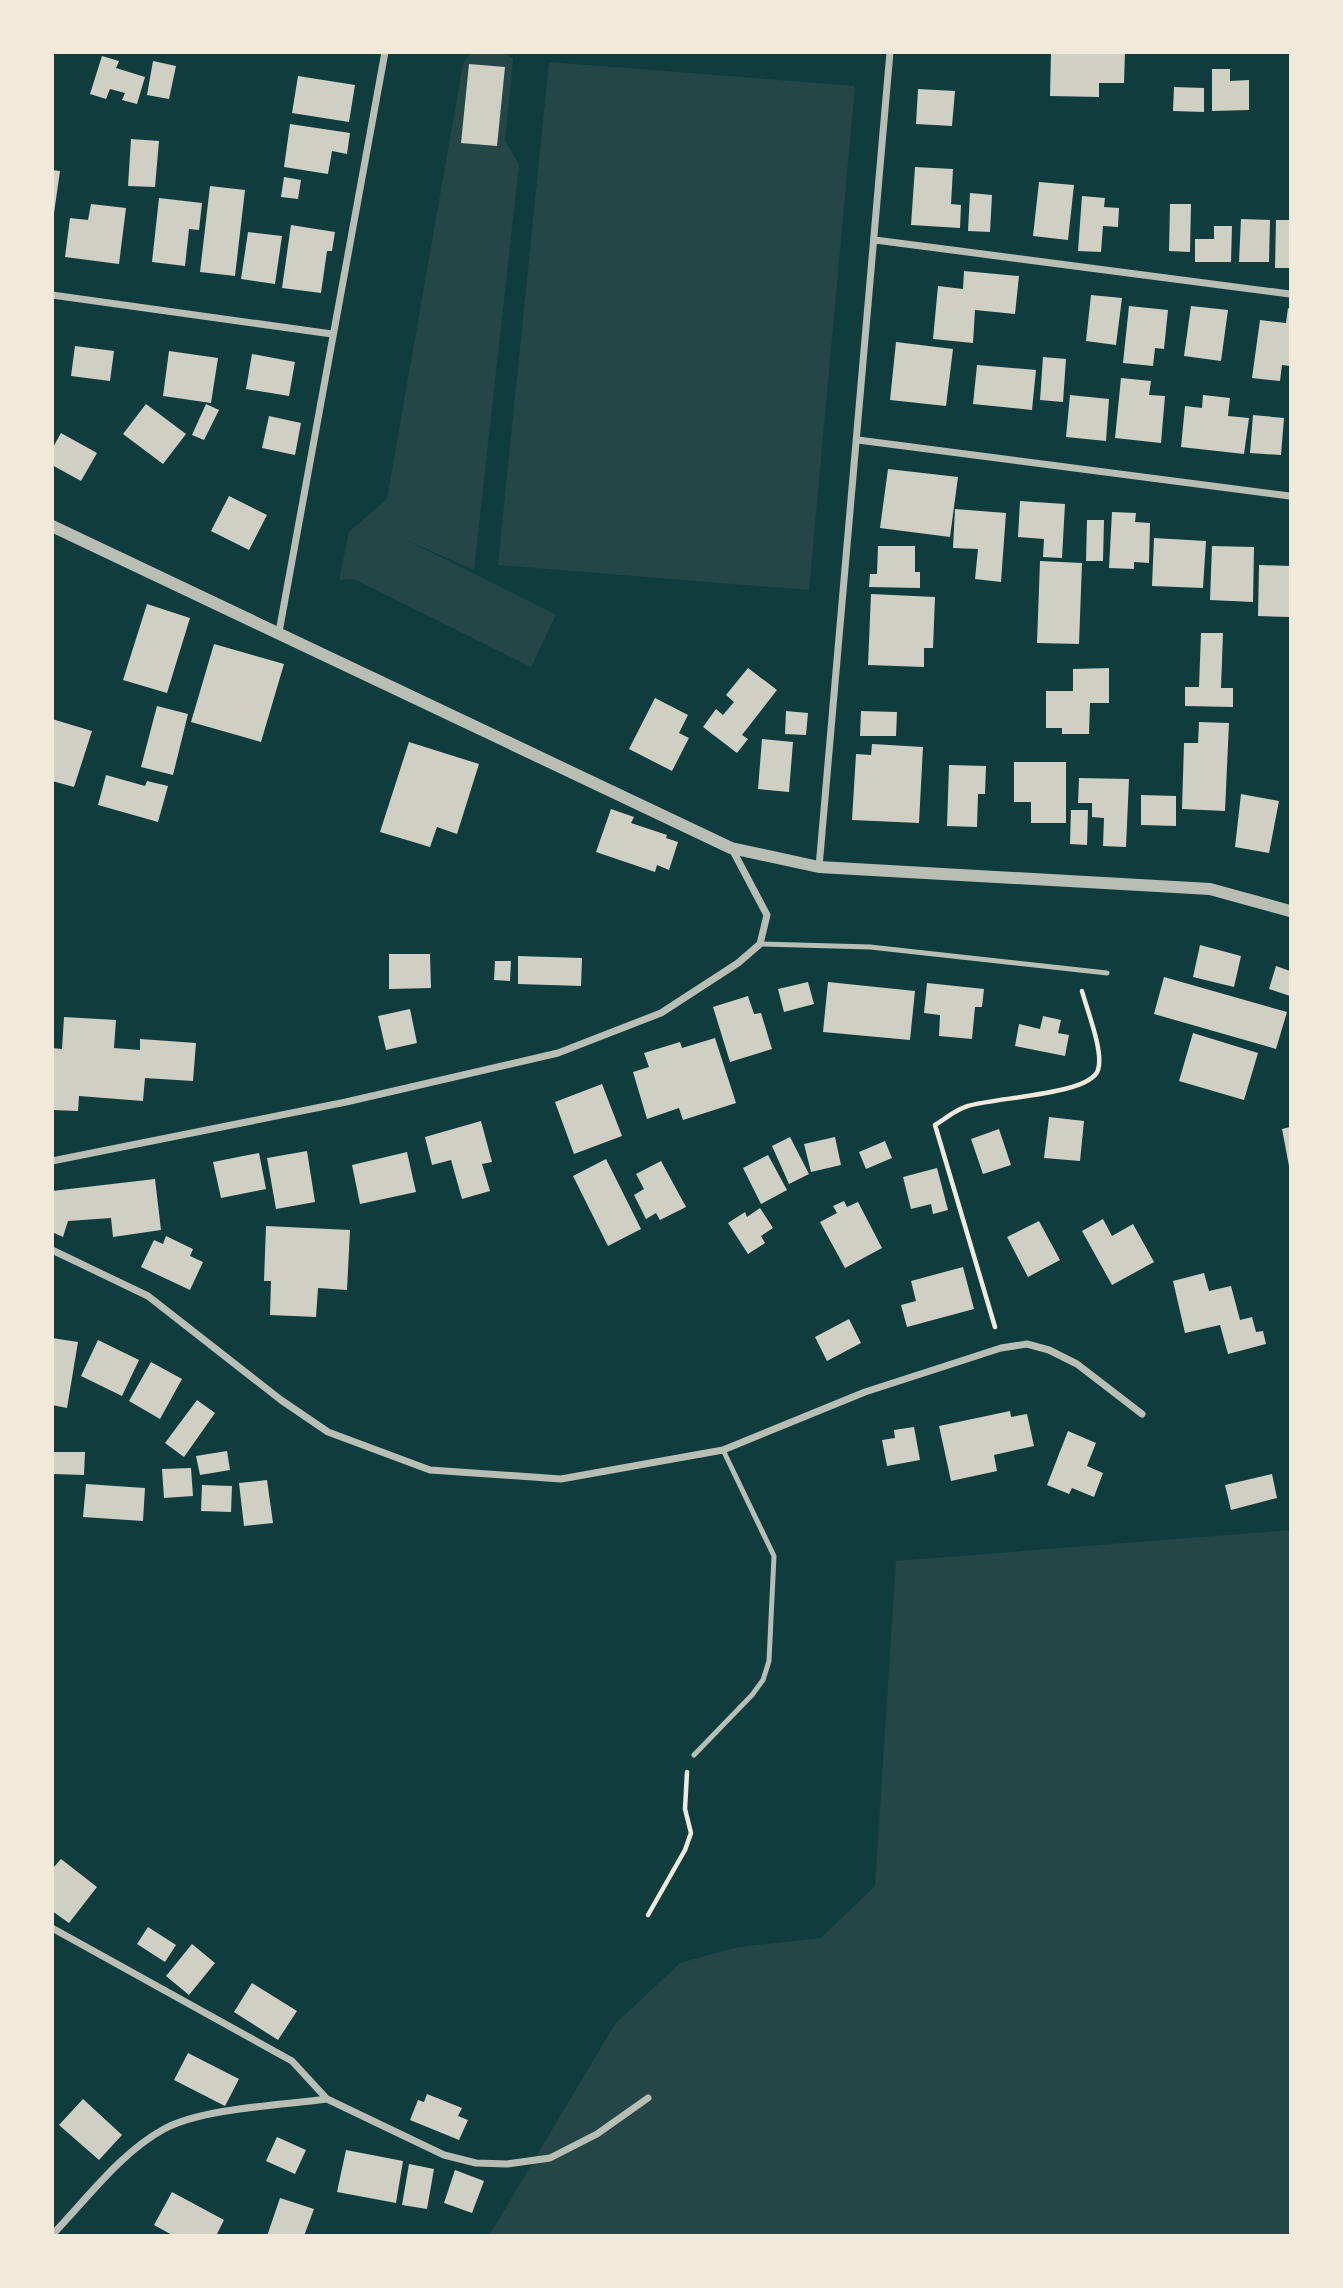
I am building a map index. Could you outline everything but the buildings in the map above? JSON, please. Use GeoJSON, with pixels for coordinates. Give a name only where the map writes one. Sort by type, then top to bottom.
{"type":"FeatureCollection","features":[{"type":"Feature","properties":{"kind":"street"},"geometry":{"type":"LineString","coordinates":[[279,632],[384,52]]}},
{"type":"Feature","properties":{"kind":"street"},"geometry":{"type":"LineString","coordinates":[[820,867],[890,52]]}},
{"type":"Feature","properties":{"kind":"street"},"geometry":{"type":"LineString","coordinates":[[875,240],[1290,294]]}},
{"type":"Feature","properties":{"kind":"street"},"geometry":{"type":"LineString","coordinates":[[52,295],[331,334]]}},
{"type":"Feature","properties":{"kind":"street"},"geometry":{"type":"LineString","coordinates":[[858,440],[1290,496]]}},
{"type":"Feature","properties":{"kind":"street"},"geometry":{"type":"LineString","coordinates":[[52,526],[731,848],[820,867],[1210,889],[1290,911]]}},
{"type":"Feature","properties":{"kind":"street"},"geometry":{"type":"LineString","coordinates":[[52,1161],[346,1102],[558,1053],[661,1013],[738,963],[761,944],[767,915],[731,848]]}},
{"type":"Feature","properties":{"kind":"street"},"geometry":{"type":"LineString","coordinates":[[52,1250],[148,1296],[281,1400],[328,1432],[430,1469],[561,1479],[723,1450],[865,1392],[1001,1348],[1027,1344],[1049,1350],[1077,1364],[1142,1414]]}},
{"type":"Feature","properties":{"kind":"street"},"geometry":{"type":"LineString","coordinates":[[52,1928],[292,2061],[327,2099],[444,2155],[476,2164],[507,2164],[550,2158],[597,2134],[648,2098]]}},
{"type":"Feature","properties":{"kind":"street"},"geometry":{"type":"LineString","coordinates":[[52,2235],[135,2148],[167,2127],[215,2114],[327,2099]]}},
{"type":"Feature","properties":{"kind":"lane"},"geometry":{"type":"LineString","coordinates":[[761,944],[870,947],[1107,973]]}},
{"type":"Feature","properties":{"kind":"lane"},"geometry":{"type":"LineString","coordinates":[[694,1755],[752,1695],[763,1680],[768,1661],[774,1556],[723,1450]]}},
{"type":"Feature","properties":{"kind":"path"},"geometry":{"type":"LineString","coordinates":[[1001,1348],[935,1125],[964,1107],[1001,1097],[1073,1089],[1092,1081],[1100,1058],[1077,969]]}},
{"type":"Feature","properties":{"kind":"path"},"geometry":{"type":"LineString","coordinates":[[648,1915],[685,1850],[691,1833],[685,1809],[686,1777],[694,1755]]}},
{"type":"Feature","properties":{"kind":"shaded area"},"geometry":{"type":"Polygon","coordinates":[[[470,53],[505,53],[513,59],[505,140],[519,165],[474,570],[404,539],[556,615],[531,667],[354,579],[339,580],[349,532],[387,499],[463,64],[470,53]]]}},
{"type":"Feature","properties":{"kind":"shaded area"},"geometry":{"type":"Polygon","coordinates":[[[549,62],[855,86],[809,590],[498,565],[549,62]]]}},
{"type":"Feature","properties":{"kind":"shaded area"},"geometry":{"type":"Polygon","coordinates":[[[1290,1530],[1290,2235],[489,2236],[615,2024],[680,1963],[738,1947],[821,1938],[875,1886],[896,1561],[1290,1530]]]}}]}
